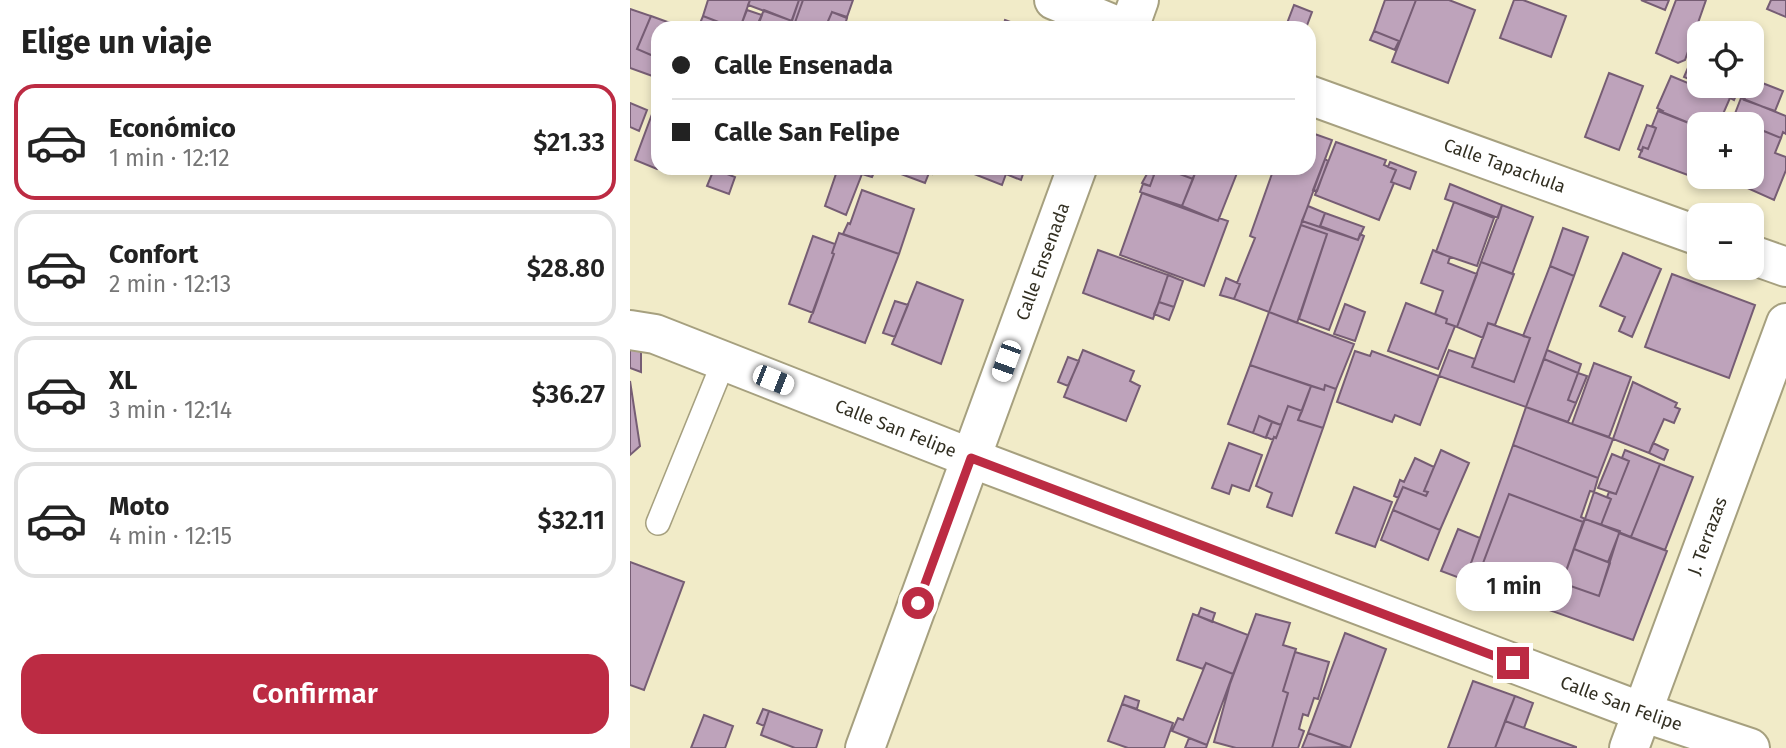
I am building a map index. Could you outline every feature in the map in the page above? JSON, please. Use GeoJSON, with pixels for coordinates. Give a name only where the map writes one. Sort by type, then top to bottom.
{"type":"FeatureCollection","features":[{"type":"Feature","properties":{"kind":"street"},"geometry":{"type":"LineString","coordinates":[[1054,0],[1105,21]]}},
{"type":"Feature","properties":{"kind":"street"},"geometry":{"type":"LineString","coordinates":[[1132,21],[1139,0]]}},
{"type":"Feature","properties":{"kind":"street","name":"Calle Tapachula"},"geometry":{"type":"LineString","coordinates":[[1316,98],[1687,232]]}},
{"type":"Feature","properties":{"kind":"street","name":"Calle Ensenada"},"geometry":{"type":"LineString","coordinates":[[865,748],[1074,175]]}},
{"type":"Feature","properties":{"kind":"street"},"geometry":{"type":"LineString","coordinates":[[1764,259],[1786,267]]}},
{"type":"Feature","properties":{"kind":"street","name":"J. Terrazas"},"geometry":{"type":"LineString","coordinates":[[1629,748],[1786,323]]}},
{"type":"Feature","properties":{"kind":"street","name":"Calle San Felipe"},"geometry":{"type":"LineString","coordinates":[[630,330],[655,334],[971,458],[1642,712],[1751,748]]}},
{"type":"Feature","properties":{"kind":"lane"},"geometry":{"type":"LineString","coordinates":[[659,523],[724,360]]}},
{"type":"Feature","properties":{"kind":"building"},"geometry":{"type":"Polygon","coordinates":[[[708,0],[750,0],[742,21],[716,21],[703,16],[708,0]]]}},
{"type":"Feature","properties":{"kind":"building"},"geometry":{"type":"Polygon","coordinates":[[[750,0],[799,0],[792,21],[748,5],[750,0]]]}},
{"type":"Feature","properties":{"kind":"building"},"geometry":{"type":"Polygon","coordinates":[[[799,0],[803,0],[796,21],[792,21],[799,0]]]}},
{"type":"Feature","properties":{"kind":"building"},"geometry":{"type":"Polygon","coordinates":[[[803,0],[853,0],[847,17],[832,12],[828,21],[796,21],[803,0]]]}},
{"type":"Feature","properties":{"kind":"building"},"geometry":{"type":"Polygon","coordinates":[[[1385,0],[1416,0],[1397,49],[1399,41],[1374,31],[1385,0]]]}},
{"type":"Feature","properties":{"kind":"building"},"geometry":{"type":"Polygon","coordinates":[[[1416,0],[1449,0],[1475,10],[1448,83],[1392,62],[1416,0]]]}},
{"type":"Feature","properties":{"kind":"building"},"geometry":{"type":"Polygon","coordinates":[[[1514,0],[1523,0],[1566,16],[1551,57],[1500,38],[1514,0]]]}},
{"type":"Feature","properties":{"kind":"building"},"geometry":{"type":"Polygon","coordinates":[[[1641,0],[1669,0],[1665,10],[1641,0]]]}},
{"type":"Feature","properties":{"kind":"building"},"geometry":{"type":"Polygon","coordinates":[[[1676,0],[1706,0],[1699,21],[1687,21],[1685,60],[1678,63],[1656,53],[1676,0]]]}},
{"type":"Feature","properties":{"kind":"building"},"geometry":{"type":"Polygon","coordinates":[[[1771,0],[1786,0],[1786,17],[1767,9],[1771,0]]]}},
{"type":"Feature","properties":{"kind":"building"},"geometry":{"type":"Polygon","coordinates":[[[1294,5],[1312,12],[1309,21],[1288,21],[1294,5]]]}},
{"type":"Feature","properties":{"kind":"building"},"geometry":{"type":"Polygon","coordinates":[[[630,9],[651,16],[637,49],[651,55],[651,76],[630,68],[630,9]]]}},
{"type":"Feature","properties":{"kind":"building"},"geometry":{"type":"Polygon","coordinates":[[[747,10],[762,15],[760,21],[743,21],[747,10]]]}},
{"type":"Feature","properties":{"kind":"building"},"geometry":{"type":"Polygon","coordinates":[[[764,10],[792,21],[759,21],[764,10]]]}},
{"type":"Feature","properties":{"kind":"building"},"geometry":{"type":"Polygon","coordinates":[[[832,12],[847,18],[846,21],[828,21],[832,12]]]}},
{"type":"Feature","properties":{"kind":"building"},"geometry":{"type":"Polygon","coordinates":[[[651,16],[665,21],[651,21],[651,55],[637,49],[651,16]]]}},
{"type":"Feature","properties":{"kind":"building"},"geometry":{"type":"Polygon","coordinates":[[[703,16],[716,21],[701,21],[703,16]]]}},
{"type":"Feature","properties":{"kind":"building"},"geometry":{"type":"Polygon","coordinates":[[[1374,31],[1399,41],[1395,50],[1370,40],[1374,31]]]}},
{"type":"Feature","properties":{"kind":"building"},"geometry":{"type":"Polygon","coordinates":[[[1609,73],[1643,86],[1619,150],[1585,137],[1609,73]]]}},
{"type":"Feature","properties":{"kind":"building"},"geometry":{"type":"Polygon","coordinates":[[[1671,76],[1687,83],[1687,98],[1730,98],[1724,112],[1687,112],[1687,122],[1657,108],[1671,76]]]}},
{"type":"Feature","properties":{"kind":"building"},"geometry":{"type":"Polygon","coordinates":[[[1764,84],[1783,91],[1775,111],[1744,100],[1764,98],[1764,84]]]}},
{"type":"Feature","properties":{"kind":"building"},"geometry":{"type":"Polygon","coordinates":[[[1741,98],[1786,116],[1786,134],[1783,132],[1781,138],[1764,131],[1764,112],[1736,112],[1741,98]]]}},
{"type":"Feature","properties":{"kind":"building"},"geometry":{"type":"Polygon","coordinates":[[[630,103],[647,110],[639,131],[630,127],[630,103]]]}},
{"type":"Feature","properties":{"kind":"building"},"geometry":{"type":"Polygon","coordinates":[[[1658,111],[1687,122],[1687,175],[1639,157],[1643,147],[1648,149],[1656,128],[1652,126],[1658,111]]]}},
{"type":"Feature","properties":{"kind":"building"},"geometry":{"type":"Polygon","coordinates":[[[651,117],[651,167],[635,160],[651,117]]]}},
{"type":"Feature","properties":{"kind":"building"},"geometry":{"type":"Polygon","coordinates":[[[1647,125],[1656,128],[1648,149],[1643,147],[1642,151],[1638,149],[1647,125]]]}},
{"type":"Feature","properties":{"kind":"building"},"geometry":{"type":"Polygon","coordinates":[[[1764,131],[1781,138],[1775,153],[1786,157],[1786,170],[1774,200],[1750,189],[1764,189],[1764,131]]]}},
{"type":"Feature","properties":{"kind":"building"},"geometry":{"type":"Polygon","coordinates":[[[1316,134],[1332,140],[1269,312],[1234,299],[1240,284],[1237,283],[1255,238],[1250,236],[1272,175],[1316,175],[1316,134]]]}},
{"type":"Feature","properties":{"kind":"building"},"geometry":{"type":"Polygon","coordinates":[[[1336,142],[1386,160],[1384,165],[1396,170],[1391,182],[1394,183],[1379,220],[1315,195],[1336,142]]]}},
{"type":"Feature","properties":{"kind":"building"},"geometry":{"type":"Polygon","coordinates":[[[1325,159],[1328,161],[1317,191],[1313,190],[1325,159]]]}},
{"type":"Feature","properties":{"kind":"building"},"geometry":{"type":"Polygon","coordinates":[[[1390,162],[1416,172],[1410,189],[1391,182],[1396,170],[1388,167],[1390,162]]]}},
{"type":"Feature","properties":{"kind":"building"},"geometry":{"type":"Polygon","coordinates":[[[712,175],[735,177],[729,194],[707,186],[712,175]]]}},
{"type":"Feature","properties":{"kind":"building"},"geometry":{"type":"Polygon","coordinates":[[[836,175],[862,175],[846,215],[825,206],[836,175]]]}},
{"type":"Feature","properties":{"kind":"building"},"geometry":{"type":"Polygon","coordinates":[[[904,175],[928,175],[925,183],[904,175]]]}},
{"type":"Feature","properties":{"kind":"building"},"geometry":{"type":"Polygon","coordinates":[[[977,175],[1006,175],[1002,185],[977,175]]]}},
{"type":"Feature","properties":{"kind":"building"},"geometry":{"type":"Polygon","coordinates":[[[1008,175],[1023,175],[1021,180],[1008,175]]]}},
{"type":"Feature","properties":{"kind":"building"},"geometry":{"type":"Polygon","coordinates":[[[1146,175],[1154,175],[1150,186],[1142,183],[1146,175]]]}},
{"type":"Feature","properties":{"kind":"building"},"geometry":{"type":"Polygon","coordinates":[[[1154,175],[1182,175],[1193,179],[1182,206],[1140,192],[1143,184],[1150,186],[1154,175]]]}},
{"type":"Feature","properties":{"kind":"building"},"geometry":{"type":"Polygon","coordinates":[[[1194,175],[1236,175],[1218,221],[1182,206],[1194,175]]]}},
{"type":"Feature","properties":{"kind":"building"},"geometry":{"type":"Polygon","coordinates":[[[1450,184],[1502,205],[1498,218],[1445,199],[1450,184]]]}},
{"type":"Feature","properties":{"kind":"building"},"geometry":{"type":"Polygon","coordinates":[[[862,190],[914,209],[899,254],[843,234],[848,223],[850,224],[862,190]]]}},
{"type":"Feature","properties":{"kind":"building"},"geometry":{"type":"Polygon","coordinates":[[[1142,193],[1218,221],[1219,218],[1228,221],[1204,286],[1120,255],[1142,193]]]}},
{"type":"Feature","properties":{"kind":"building"},"geometry":{"type":"Polygon","coordinates":[[[1454,202],[1494,218],[1477,266],[1436,252],[1454,202]]]}},
{"type":"Feature","properties":{"kind":"building"},"geometry":{"type":"Polygon","coordinates":[[[1502,205],[1533,217],[1512,274],[1481,262],[1502,205]]]}},
{"type":"Feature","properties":{"kind":"building"},"geometry":{"type":"Polygon","coordinates":[[[1308,206],[1325,213],[1320,227],[1302,221],[1308,206]]]}},
{"type":"Feature","properties":{"kind":"building"},"geometry":{"type":"Polygon","coordinates":[[[1325,213],[1364,227],[1358,240],[1320,226],[1325,213]]]}},
{"type":"Feature","properties":{"kind":"building"},"geometry":{"type":"Polygon","coordinates":[[[1302,221],[1358,240],[1360,234],[1364,236],[1329,330],[1299,319],[1327,234],[1301,225],[1302,221]]]}},
{"type":"Feature","properties":{"kind":"building"},"geometry":{"type":"Polygon","coordinates":[[[1301,225],[1327,234],[1297,323],[1269,312],[1301,225]]]}},
{"type":"Feature","properties":{"kind":"building"},"geometry":{"type":"Polygon","coordinates":[[[1563,228],[1588,237],[1574,276],[1550,266],[1563,228]]]}},
{"type":"Feature","properties":{"kind":"building"},"geometry":{"type":"Polygon","coordinates":[[[839,233],[899,254],[865,343],[809,322],[839,233]]]}},
{"type":"Feature","properties":{"kind":"building"},"geometry":{"type":"Polygon","coordinates":[[[813,236],[835,244],[813,313],[789,304],[813,236]]]}},
{"type":"Feature","properties":{"kind":"building"},"geometry":{"type":"Polygon","coordinates":[[[1098,250],[1168,275],[1153,319],[1083,293],[1098,250]]]}},
{"type":"Feature","properties":{"kind":"building"},"geometry":{"type":"Polygon","coordinates":[[[1433,250],[1450,257],[1448,263],[1477,274],[1457,327],[1446,323],[1447,319],[1435,314],[1443,291],[1421,283],[1433,250]]]}},
{"type":"Feature","properties":{"kind":"building"},"geometry":{"type":"Polygon","coordinates":[[[1623,253],[1661,269],[1632,337],[1619,331],[1625,317],[1600,306],[1623,253]]]}},
{"type":"Feature","properties":{"kind":"building"},"geometry":{"type":"Polygon","coordinates":[[[1481,262],[1514,274],[1495,325],[1488,323],[1483,338],[1457,327],[1481,262]]]}},
{"type":"Feature","properties":{"kind":"building"},"geometry":{"type":"Polygon","coordinates":[[[1550,266],[1574,276],[1526,407],[1439,376],[1449,350],[1475,359],[1472,367],[1514,382],[1530,338],[1523,336],[1550,266]]]}},
{"type":"Feature","properties":{"kind":"building"},"geometry":{"type":"Polygon","coordinates":[[[1672,274],[1755,305],[1729,378],[1645,347],[1672,274]]]}},
{"type":"Feature","properties":{"kind":"building"},"geometry":{"type":"Polygon","coordinates":[[[1168,275],[1183,281],[1174,307],[1159,302],[1168,275]]]}},
{"type":"Feature","properties":{"kind":"building"},"geometry":{"type":"Polygon","coordinates":[[[1226,278],[1240,284],[1234,299],[1220,295],[1226,278]]]}},
{"type":"Feature","properties":{"kind":"building"},"geometry":{"type":"Polygon","coordinates":[[[917,282],[963,300],[941,364],[892,344],[917,282]]]}},
{"type":"Feature","properties":{"kind":"building"},"geometry":{"type":"Polygon","coordinates":[[[895,301],[908,305],[895,337],[883,333],[895,301]]]}},
{"type":"Feature","properties":{"kind":"building"},"geometry":{"type":"Polygon","coordinates":[[[1159,302],[1174,307],[1169,320],[1154,314],[1159,302]]]}},
{"type":"Feature","properties":{"kind":"building"},"geometry":{"type":"Polygon","coordinates":[[[1406,303],[1447,319],[1446,323],[1455,326],[1438,369],[1388,351],[1406,303]]]}},
{"type":"Feature","properties":{"kind":"building"},"geometry":{"type":"Polygon","coordinates":[[[1345,304],[1365,312],[1355,341],[1334,334],[1345,304]]]}},
{"type":"Feature","properties":{"kind":"building"},"geometry":{"type":"Polygon","coordinates":[[[1269,312],[1354,344],[1336,389],[1325,385],[1324,390],[1250,365],[1269,312]]]}},
{"type":"Feature","properties":{"kind":"building"},"geometry":{"type":"Polygon","coordinates":[[[1488,323],[1530,338],[1514,382],[1472,367],[1488,323]]]}},
{"type":"Feature","properties":{"kind":"building"},"geometry":{"type":"Polygon","coordinates":[[[641,347],[641,372],[630,368],[630,349],[641,347]]]}},
{"type":"Feature","properties":{"kind":"building"},"geometry":{"type":"Polygon","coordinates":[[[1083,350],[1134,371],[1130,381],[1140,386],[1126,421],[1064,397],[1083,350]]]}},
{"type":"Feature","properties":{"kind":"building"},"geometry":{"type":"Polygon","coordinates":[[[1547,350],[1581,364],[1578,373],[1544,359],[1547,350]]]}},
{"type":"Feature","properties":{"kind":"building"},"geometry":{"type":"Polygon","coordinates":[[[1355,351],[1370,356],[1372,351],[1439,376],[1420,425],[1395,415],[1392,422],[1337,402],[1355,351]]]}},
{"type":"Feature","properties":{"kind":"building"},"geometry":{"type":"Polygon","coordinates":[[[1068,357],[1079,361],[1068,386],[1058,382],[1068,357]]]}},
{"type":"Feature","properties":{"kind":"building"},"geometry":{"type":"Polygon","coordinates":[[[1544,359],[1578,373],[1568,400],[1576,403],[1568,422],[1526,407],[1544,359]]]}},
{"type":"Feature","properties":{"kind":"building"},"geometry":{"type":"Polygon","coordinates":[[[1594,363],[1631,377],[1609,437],[1572,424],[1594,363]]]}},
{"type":"Feature","properties":{"kind":"building"},"geometry":{"type":"Polygon","coordinates":[[[1250,365],[1311,386],[1302,411],[1288,406],[1281,425],[1259,416],[1253,433],[1228,424],[1250,365]]]}},
{"type":"Feature","properties":{"kind":"building"},"geometry":{"type":"Polygon","coordinates":[[[1578,373],[1587,376],[1576,403],[1568,400],[1578,373]]]}},
{"type":"Feature","properties":{"kind":"building"},"geometry":{"type":"Polygon","coordinates":[[[630,381],[640,446],[630,455],[630,381]]]}},
{"type":"Feature","properties":{"kind":"building"},"geometry":{"type":"Polygon","coordinates":[[[1633,382],[1677,403],[1675,407],[1680,409],[1674,423],[1664,419],[1649,453],[1613,439],[1633,382]]]}},
{"type":"Feature","properties":{"kind":"building"},"geometry":{"type":"Polygon","coordinates":[[[1325,385],[1336,389],[1323,428],[1298,420],[1311,386],[1324,390],[1325,385]]]}},
{"type":"Feature","properties":{"kind":"building"},"geometry":{"type":"Polygon","coordinates":[[[1288,406],[1302,411],[1298,420],[1323,428],[1292,516],[1267,507],[1272,493],[1256,486],[1288,406]]]}},
{"type":"Feature","properties":{"kind":"building"},"geometry":{"type":"Polygon","coordinates":[[[1526,407],[1613,439],[1598,478],[1513,445],[1526,407]]]}},
{"type":"Feature","properties":{"kind":"building"},"geometry":{"type":"Polygon","coordinates":[[[1259,416],[1272,422],[1266,438],[1253,433],[1259,416]]]}},
{"type":"Feature","properties":{"kind":"building"},"geometry":{"type":"Polygon","coordinates":[[[1272,422],[1281,425],[1273,440],[1266,437],[1272,422]]]}},
{"type":"Feature","properties":{"kind":"building"},"geometry":{"type":"Polygon","coordinates":[[[1229,443],[1262,455],[1249,491],[1232,485],[1229,494],[1212,488],[1229,443]]]}},
{"type":"Feature","properties":{"kind":"building"},"geometry":{"type":"Polygon","coordinates":[[[1653,443],[1668,450],[1664,460],[1649,453],[1653,443]]]}},
{"type":"Feature","properties":{"kind":"building"},"geometry":{"type":"Polygon","coordinates":[[[1513,445],[1598,478],[1594,492],[1590,491],[1581,517],[1585,519],[1583,522],[1509,494],[1482,566],[1558,594],[1552,611],[1465,580],[1513,445]]]}},
{"type":"Feature","properties":{"kind":"building"},"geometry":{"type":"Polygon","coordinates":[[[1441,450],[1469,463],[1440,530],[1393,510],[1403,487],[1426,496],[1428,492],[1424,491],[1441,450]]]}},
{"type":"Feature","properties":{"kind":"building"},"geometry":{"type":"Polygon","coordinates":[[[1625,450],[1660,464],[1631,537],[1601,525],[1611,499],[1607,497],[1609,492],[1616,494],[1629,461],[1622,458],[1625,450]]]}},
{"type":"Feature","properties":{"kind":"building"},"geometry":{"type":"Polygon","coordinates":[[[1612,454],[1629,461],[1616,494],[1598,488],[1612,454]]]}},
{"type":"Feature","properties":{"kind":"building"},"geometry":{"type":"Polygon","coordinates":[[[1415,458],[1434,467],[1424,491],[1428,492],[1426,496],[1403,487],[1398,498],[1394,496],[1400,480],[1404,482],[1415,458]]]}},
{"type":"Feature","properties":{"kind":"building"},"geometry":{"type":"Polygon","coordinates":[[[1660,464],[1693,477],[1665,550],[1631,537],[1660,464]]]}},
{"type":"Feature","properties":{"kind":"building"},"geometry":{"type":"Polygon","coordinates":[[[1354,487],[1392,502],[1375,547],[1336,533],[1354,487]]]}},
{"type":"Feature","properties":{"kind":"building"},"geometry":{"type":"Polygon","coordinates":[[[1594,492],[1611,499],[1601,525],[1585,519],[1594,492]]]}},
{"type":"Feature","properties":{"kind":"building"},"geometry":{"type":"Polygon","coordinates":[[[1509,494],[1583,522],[1558,594],[1482,566],[1509,494]]]}},
{"type":"Feature","properties":{"kind":"building"},"geometry":{"type":"Polygon","coordinates":[[[1393,510],[1440,530],[1428,560],[1381,540],[1393,510]]]}},
{"type":"Feature","properties":{"kind":"building"},"geometry":{"type":"Polygon","coordinates":[[[1585,519],[1620,531],[1608,562],[1574,549],[1585,519]]]}},
{"type":"Feature","properties":{"kind":"building"},"geometry":{"type":"Polygon","coordinates":[[[1458,529],[1480,538],[1465,580],[1441,571],[1458,529]]]}},
{"type":"Feature","properties":{"kind":"building"},"geometry":{"type":"Polygon","coordinates":[[[1619,533],[1667,551],[1633,640],[1552,611],[1562,583],[1599,596],[1619,533]]]}},
{"type":"Feature","properties":{"kind":"building"},"geometry":{"type":"Polygon","coordinates":[[[1574,549],[1610,563],[1599,596],[1562,583],[1574,549]]]}},
{"type":"Feature","properties":{"kind":"building"},"geometry":{"type":"Polygon","coordinates":[[[630,562],[684,582],[644,690],[630,685],[630,562]]]}},
{"type":"Feature","properties":{"kind":"building"},"geometry":{"type":"Polygon","coordinates":[[[1201,608],[1215,613],[1212,622],[1198,616],[1201,608]]]}},
{"type":"Feature","properties":{"kind":"building"},"geometry":{"type":"Polygon","coordinates":[[[1193,614],[1248,635],[1233,674],[1206,663],[1203,669],[1177,660],[1193,614]]]}},
{"type":"Feature","properties":{"kind":"building"},"geometry":{"type":"Polygon","coordinates":[[[1256,614],[1290,623],[1283,645],[1296,649],[1283,691],[1288,693],[1272,748],[1236,748],[1214,742],[1230,684],[1256,614]]]}},
{"type":"Feature","properties":{"kind":"building"},"geometry":{"type":"Polygon","coordinates":[[[1345,633],[1386,649],[1350,748],[1308,733],[1345,633]]]}},
{"type":"Feature","properties":{"kind":"building"},"geometry":{"type":"Polygon","coordinates":[[[1295,652],[1329,662],[1318,699],[1314,698],[1308,716],[1303,714],[1299,729],[1304,731],[1298,748],[1272,748],[1288,693],[1283,691],[1295,652]]]}},
{"type":"Feature","properties":{"kind":"building"},"geometry":{"type":"Polygon","coordinates":[[[1206,663],[1233,674],[1207,745],[1172,731],[1178,718],[1183,720],[1206,663]]]}},
{"type":"Feature","properties":{"kind":"building"},"geometry":{"type":"Polygon","coordinates":[[[1473,681],[1515,696],[1495,748],[1448,748],[1473,681]]]}},
{"type":"Feature","properties":{"kind":"building"},"geometry":{"type":"Polygon","coordinates":[[[1125,696],[1139,701],[1137,709],[1122,704],[1125,696]]]}},
{"type":"Feature","properties":{"kind":"building"},"geometry":{"type":"Polygon","coordinates":[[[1515,696],[1533,703],[1524,728],[1505,721],[1515,696]]]}},
{"type":"Feature","properties":{"kind":"building"},"geometry":{"type":"Polygon","coordinates":[[[1122,704],[1173,723],[1164,748],[1128,748],[1108,741],[1122,704]]]}},
{"type":"Feature","properties":{"kind":"building"},"geometry":{"type":"Polygon","coordinates":[[[763,709],[769,711],[764,726],[757,723],[763,709]]]}},
{"type":"Feature","properties":{"kind":"building"},"geometry":{"type":"Polygon","coordinates":[[[769,711],[822,730],[816,748],[795,748],[761,735],[769,711]]]}},
{"type":"Feature","properties":{"kind":"building"},"geometry":{"type":"Polygon","coordinates":[[[704,715],[733,726],[725,748],[691,748],[704,715]]]}},
{"type":"Feature","properties":{"kind":"building"},"geometry":{"type":"Polygon","coordinates":[[[1505,721],[1576,747],[1576,748],[1495,748],[1505,721]]]}},
{"type":"Feature","properties":{"kind":"building"},"geometry":{"type":"Polygon","coordinates":[[[1308,733],[1347,747],[1302,748],[1308,733]]]}},
{"type":"Feature","properties":{"kind":"building"},"geometry":{"type":"Polygon","coordinates":[[[1189,738],[1207,745],[1206,748],[1185,748],[1189,738]]]}},
{"type":"Feature","properties":{"kind":"route"},"geometry":{"type":"LineString","coordinates":[[918,603],[971,458],[1513,663]]}}]}
